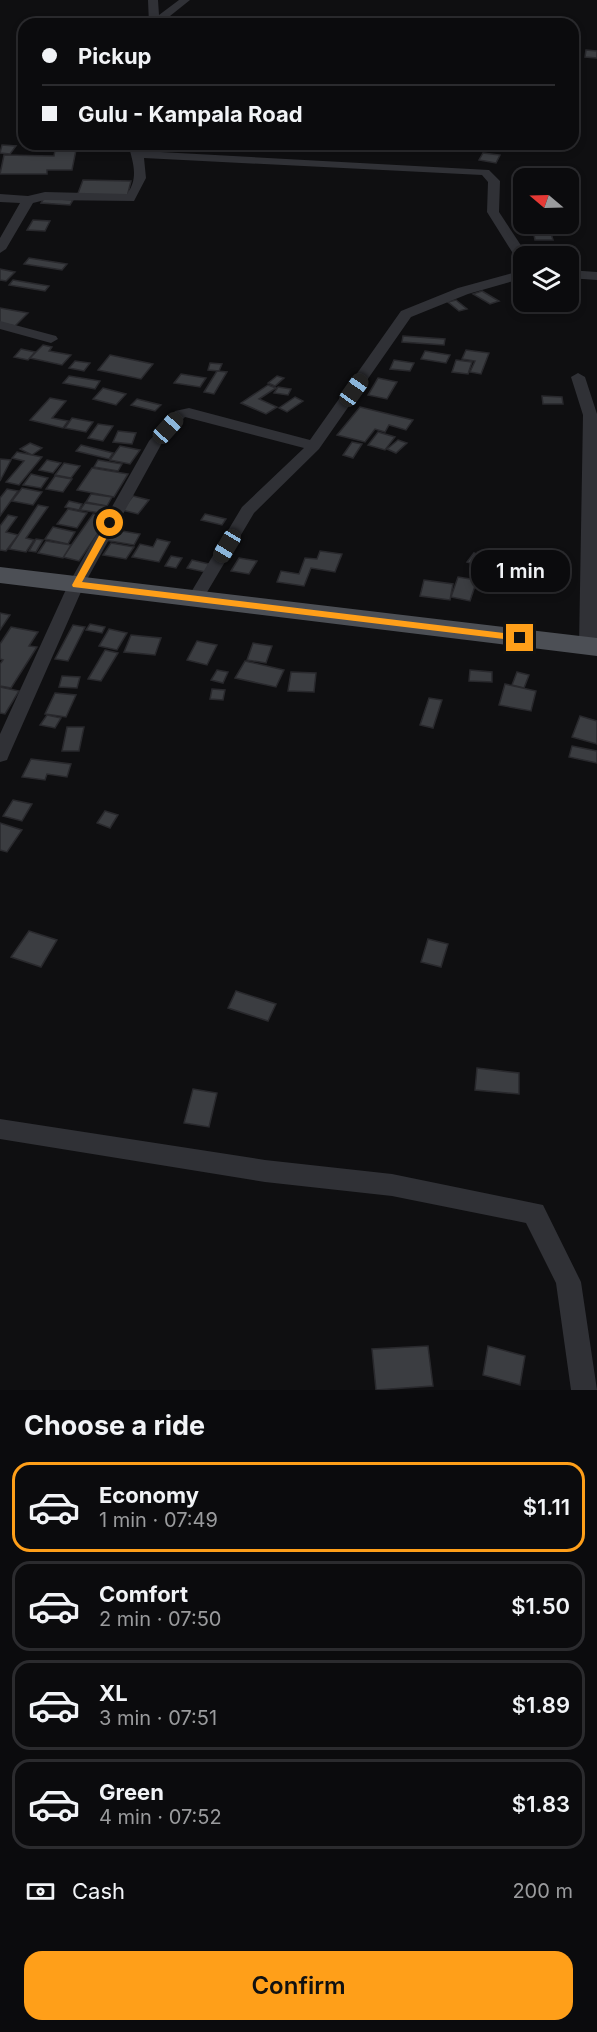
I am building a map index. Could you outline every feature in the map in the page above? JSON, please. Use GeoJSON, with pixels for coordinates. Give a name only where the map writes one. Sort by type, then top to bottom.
{"type":"FeatureCollection","features":[{"type":"Feature","properties":{"kind":"main road"},"geometry":{"type":"LineString","coordinates":[[0,575],[592,647]]}},
{"type":"Feature","properties":{"kind":"street"},"geometry":{"type":"LineString","coordinates":[[153,0],[154,18]]}},
{"type":"Feature","properties":{"kind":"street"},"geometry":{"type":"LineString","coordinates":[[161,18],[185,0]]}},
{"type":"Feature","properties":{"kind":"street"},"geometry":{"type":"LineString","coordinates":[[0,198],[28,200],[45,196],[130,198],[140,186],[141,173],[135,150]]}},
{"type":"Feature","properties":{"kind":"street"},"geometry":{"type":"LineString","coordinates":[[150,150],[485,172],[494,181],[493,212],[515,246]]}},
{"type":"Feature","properties":{"kind":"street"},"geometry":{"type":"LineString","coordinates":[[0,249],[28,200]]}},
{"type":"Feature","properties":{"kind":"street"},"geometry":{"type":"LineString","coordinates":[[579,275],[597,276]]}},
{"type":"Feature","properties":{"kind":"street"},"geometry":{"type":"LineString","coordinates":[[195,599],[248,510],[314,446],[406,315],[463,291],[513,277]]}},
{"type":"Feature","properties":{"kind":"street"},"geometry":{"type":"LineString","coordinates":[[0,325],[51,339]]}},
{"type":"Feature","properties":{"kind":"street"},"geometry":{"type":"LineString","coordinates":[[578,377],[590,415],[592,647]]}},
{"type":"Feature","properties":{"kind":"street"},"geometry":{"type":"LineString","coordinates":[[0,755],[76,585],[156,441],[180,414],[189,412],[314,446]]}},
{"type":"Feature","properties":{"kind":"street"},"geometry":{"type":"LineString","coordinates":[[0,1130],[21,1131],[264,1171],[392,1185],[534,1213],[568,1282],[584,1390]]}},
{"type":"Feature","properties":{"kind":"building"},"geometry":{"type":"Polygon","coordinates":[[[586,50],[597,51],[597,58],[585,57],[586,50]]]}},
{"type":"Feature","properties":{"kind":"building"},"geometry":{"type":"Polygon","coordinates":[[[2,145],[16,146],[10,154],[0,153],[2,145]]]}},
{"type":"Feature","properties":{"kind":"building"},"geometry":{"type":"Polygon","coordinates":[[[55,150],[76,150],[72,170],[47,170],[47,174],[0,174],[4,155],[54,156],[55,150]]]}},
{"type":"Feature","properties":{"kind":"building"},"geometry":{"type":"Polygon","coordinates":[[[483,153],[500,155],[496,163],[479,160],[483,153]]]}},
{"type":"Feature","properties":{"kind":"building"},"geometry":{"type":"Polygon","coordinates":[[[83,180],[131,181],[127,197],[77,196],[83,180]]]}},
{"type":"Feature","properties":{"kind":"building"},"geometry":{"type":"Polygon","coordinates":[[[44,198],[73,200],[70,205],[41,203],[44,198]]]}},
{"type":"Feature","properties":{"kind":"building"},"geometry":{"type":"Polygon","coordinates":[[[33,220],[50,221],[45,231],[27,230],[33,220]]]}},
{"type":"Feature","properties":{"kind":"building"},"geometry":{"type":"Polygon","coordinates":[[[534,234],[551,234],[553,240],[535,240],[534,234]]]}},
{"type":"Feature","properties":{"kind":"building"},"geometry":{"type":"Polygon","coordinates":[[[29,258],[67,264],[62,270],[24,264],[29,258]]]}},
{"type":"Feature","properties":{"kind":"building"},"geometry":{"type":"Polygon","coordinates":[[[0,269],[15,272],[6,281],[0,280],[0,269]]]}},
{"type":"Feature","properties":{"kind":"building"},"geometry":{"type":"Polygon","coordinates":[[[13,280],[49,286],[45,291],[9,285],[13,280]]]}},
{"type":"Feature","properties":{"kind":"building"},"geometry":{"type":"Polygon","coordinates":[[[482,291],[499,301],[490,304],[473,294],[482,291]]]}},
{"type":"Feature","properties":{"kind":"building"},"geometry":{"type":"Polygon","coordinates":[[[456,300],[467,309],[459,311],[448,302],[456,300]]]}},
{"type":"Feature","properties":{"kind":"building"},"geometry":{"type":"Polygon","coordinates":[[[0,308],[28,313],[15,326],[0,323],[0,308]]]}},
{"type":"Feature","properties":{"kind":"building"},"geometry":{"type":"Polygon","coordinates":[[[403,336],[445,339],[444,345],[402,342],[403,336]]]}},
{"type":"Feature","properties":{"kind":"building"},"geometry":{"type":"Polygon","coordinates":[[[43,345],[52,347],[49,351],[71,355],[62,365],[30,358],[43,345]]]}},
{"type":"Feature","properties":{"kind":"building"},"geometry":{"type":"Polygon","coordinates":[[[21,349],[35,352],[28,360],[14,357],[21,349]]]}},
{"type":"Feature","properties":{"kind":"building"},"geometry":{"type":"Polygon","coordinates":[[[466,350],[489,353],[481,374],[470,372],[475,361],[462,359],[466,350]]]}},
{"type":"Feature","properties":{"kind":"building"},"geometry":{"type":"Polygon","coordinates":[[[425,351],[450,355],[446,363],[421,359],[425,351]]]}},
{"type":"Feature","properties":{"kind":"building"},"geometry":{"type":"Polygon","coordinates":[[[110,355],[153,364],[141,379],[98,370],[110,355]]]}},
{"type":"Feature","properties":{"kind":"building"},"geometry":{"type":"Polygon","coordinates":[[[394,360],[414,363],[410,371],[390,369],[394,360]]]}},
{"type":"Feature","properties":{"kind":"building"},"geometry":{"type":"Polygon","coordinates":[[[456,360],[472,362],[468,374],[452,372],[456,360]]]}},
{"type":"Feature","properties":{"kind":"building"},"geometry":{"type":"Polygon","coordinates":[[[75,361],[90,363],[84,371],[69,368],[75,361]]]}},
{"type":"Feature","properties":{"kind":"building"},"geometry":{"type":"Polygon","coordinates":[[[210,363],[222,364],[219,371],[208,370],[210,363]]]}},
{"type":"Feature","properties":{"kind":"building"},"geometry":{"type":"Polygon","coordinates":[[[217,371],[227,372],[214,394],[204,392],[217,371]]]}},
{"type":"Feature","properties":{"kind":"building"},"geometry":{"type":"Polygon","coordinates":[[[181,374],[206,378],[200,387],[174,383],[181,374]]]}},
{"type":"Feature","properties":{"kind":"building"},"geometry":{"type":"Polygon","coordinates":[[[69,376],[100,381],[95,389],[63,383],[69,376]]]}},
{"type":"Feature","properties":{"kind":"building"},"geometry":{"type":"Polygon","coordinates":[[[277,376],[284,378],[275,386],[268,383],[277,376]]]}},
{"type":"Feature","properties":{"kind":"building"},"geometry":{"type":"Polygon","coordinates":[[[378,378],[397,382],[387,399],[368,395],[378,378]]]}},
{"type":"Feature","properties":{"kind":"building"},"geometry":{"type":"Polygon","coordinates":[[[268,385],[276,388],[259,399],[277,407],[266,414],[241,403],[268,385]]]}},
{"type":"Feature","properties":{"kind":"building"},"geometry":{"type":"Polygon","coordinates":[[[278,387],[291,389],[288,395],[274,393],[278,387]]]}},
{"type":"Feature","properties":{"kind":"building"},"geometry":{"type":"Polygon","coordinates":[[[103,388],[126,394],[116,405],[93,399],[103,388]]]}},
{"type":"Feature","properties":{"kind":"building"},"geometry":{"type":"Polygon","coordinates":[[[542,396],[562,397],[563,404],[543,404],[542,396]]]}},
{"type":"Feature","properties":{"kind":"building"},"geometry":{"type":"Polygon","coordinates":[[[295,397],[303,401],[287,412],[279,408],[295,397]]]}},
{"type":"Feature","properties":{"kind":"building"},"geometry":{"type":"Polygon","coordinates":[[[50,398],[66,401],[52,418],[68,421],[63,428],[30,420],[50,398]]]}},
{"type":"Feature","properties":{"kind":"building"},"geometry":{"type":"Polygon","coordinates":[[[137,399],[161,405],[155,411],[131,405],[137,399]]]}},
{"type":"Feature","properties":{"kind":"building"},"geometry":{"type":"Polygon","coordinates":[[[360,407],[413,420],[406,430],[389,425],[385,432],[375,429],[365,442],[337,435],[360,407]]]}},
{"type":"Feature","properties":{"kind":"building"},"geometry":{"type":"Polygon","coordinates":[[[72,418],[93,422],[86,432],[65,428],[72,418]]]}},
{"type":"Feature","properties":{"kind":"building"},"geometry":{"type":"Polygon","coordinates":[[[98,424],[113,426],[103,441],[88,438],[98,424]]]}},
{"type":"Feature","properties":{"kind":"building"},"geometry":{"type":"Polygon","coordinates":[[[118,431],[136,433],[132,444],[113,442],[118,431]]]}},
{"type":"Feature","properties":{"kind":"building"},"geometry":{"type":"Polygon","coordinates":[[[378,432],[395,437],[385,450],[368,445],[378,432]]]}},
{"type":"Feature","properties":{"kind":"building"},"geometry":{"type":"Polygon","coordinates":[[[398,440],[407,443],[396,453],[387,449],[398,440]]]}},
{"type":"Feature","properties":{"kind":"building"},"geometry":{"type":"Polygon","coordinates":[[[352,442],[362,444],[353,458],[343,455],[352,442]]]}},
{"type":"Feature","properties":{"kind":"building"},"geometry":{"type":"Polygon","coordinates":[[[30,443],[42,448],[32,455],[20,449],[30,443]]]}},
{"type":"Feature","properties":{"kind":"building"},"geometry":{"type":"Polygon","coordinates":[[[81,445],[113,453],[109,459],[76,451],[81,445]]]}},
{"type":"Feature","properties":{"kind":"building"},"geometry":{"type":"Polygon","coordinates":[[[120,446],[140,450],[130,464],[110,460],[120,446]]]}},
{"type":"Feature","properties":{"kind":"building"},"geometry":{"type":"Polygon","coordinates":[[[17,452],[42,457],[19,485],[6,482],[24,461],[12,458],[17,452]]]}},
{"type":"Feature","properties":{"kind":"building"},"geometry":{"type":"Polygon","coordinates":[[[0,459],[11,460],[0,481],[0,459]]]}},
{"type":"Feature","properties":{"kind":"building"},"geometry":{"type":"Polygon","coordinates":[[[47,460],[61,463],[53,473],[39,470],[47,460]]]}},
{"type":"Feature","properties":{"kind":"building"},"geometry":{"type":"Polygon","coordinates":[[[98,460],[122,464],[118,471],[94,467],[98,460]]]}},
{"type":"Feature","properties":{"kind":"building"},"geometry":{"type":"Polygon","coordinates":[[[64,463],[80,466],[71,478],[55,475],[64,463]]]}},
{"type":"Feature","properties":{"kind":"building"},"geometry":{"type":"Polygon","coordinates":[[[92,468],[128,474],[114,497],[77,490],[92,468]]]}},
{"type":"Feature","properties":{"kind":"building"},"geometry":{"type":"Polygon","coordinates":[[[31,474],[48,478],[41,488],[23,485],[31,474]]]}},
{"type":"Feature","properties":{"kind":"building"},"geometry":{"type":"Polygon","coordinates":[[[55,476],[72,479],[63,492],[46,489],[55,476]]]}},
{"type":"Feature","properties":{"kind":"building"},"geometry":{"type":"Polygon","coordinates":[[[22,488],[42,492],[33,505],[12,501],[22,488]]]}},
{"type":"Feature","properties":{"kind":"building"},"geometry":{"type":"Polygon","coordinates":[[[7,489],[18,491],[0,516],[0,498],[7,489]]]}},
{"type":"Feature","properties":{"kind":"building"},"geometry":{"type":"Polygon","coordinates":[[[91,494],[112,497],[107,506],[86,502],[91,494]]]}},
{"type":"Feature","properties":{"kind":"building"},"geometry":{"type":"Polygon","coordinates":[[[133,496],[149,500],[138,514],[122,510],[133,496]]]}},
{"type":"Feature","properties":{"kind":"building"},"geometry":{"type":"Polygon","coordinates":[[[69,501],[82,504],[79,510],[65,507],[69,501]]]}},
{"type":"Feature","properties":{"kind":"building"},"geometry":{"type":"Polygon","coordinates":[[[85,503],[106,506],[101,513],[80,510],[85,503]]]}},
{"type":"Feature","properties":{"kind":"building"},"geometry":{"type":"Polygon","coordinates":[[[38,505],[48,507],[26,538],[34,540],[26,552],[9,549],[38,505]]]}},
{"type":"Feature","properties":{"kind":"building"},"geometry":{"type":"Polygon","coordinates":[[[68,509],[87,513],[77,528],[57,524],[68,509]]]}},
{"type":"Feature","properties":{"kind":"building"},"geometry":{"type":"Polygon","coordinates":[[[93,514],[109,517],[79,561],[63,557],[93,514]]]}},
{"type":"Feature","properties":{"kind":"building"},"geometry":{"type":"Polygon","coordinates":[[[205,514],[226,519],[222,525],[201,520],[205,514]]]}},
{"type":"Feature","properties":{"kind":"building"},"geometry":{"type":"Polygon","coordinates":[[[8,515],[17,517],[6,532],[18,535],[6,551],[0,550],[0,526],[8,515]]]}},
{"type":"Feature","properties":{"kind":"building"},"geometry":{"type":"Polygon","coordinates":[[[53,527],[75,532],[68,544],[45,539],[53,527]]]}},
{"type":"Feature","properties":{"kind":"building"},"geometry":{"type":"Polygon","coordinates":[[[110,529],[140,534],[134,545],[104,540],[110,529]]]}},
{"type":"Feature","properties":{"kind":"building"},"geometry":{"type":"Polygon","coordinates":[[[36,539],[43,540],[36,552],[29,551],[36,539]]]}},
{"type":"Feature","properties":{"kind":"building"},"geometry":{"type":"Polygon","coordinates":[[[157,539],[170,542],[159,562],[132,557],[140,544],[153,547],[157,539]]]}},
{"type":"Feature","properties":{"kind":"building"},"geometry":{"type":"Polygon","coordinates":[[[46,541],[71,545],[63,558],[38,553],[46,541]]]}},
{"type":"Feature","properties":{"kind":"building"},"geometry":{"type":"Polygon","coordinates":[[[111,543],[134,547],[126,559],[103,555],[111,543]]]}},
{"type":"Feature","properties":{"kind":"building"},"geometry":{"type":"Polygon","coordinates":[[[320,551],[342,554],[335,572],[311,568],[304,586],[277,582],[281,571],[299,574],[305,558],[317,559],[320,551]]]}},
{"type":"Feature","properties":{"kind":"building"},"geometry":{"type":"Polygon","coordinates":[[[474,553],[492,559],[486,567],[467,562],[474,553]]]}},
{"type":"Feature","properties":{"kind":"building"},"geometry":{"type":"Polygon","coordinates":[[[171,556],[182,558],[176,568],[165,566],[171,556]]]}},
{"type":"Feature","properties":{"kind":"building"},"geometry":{"type":"Polygon","coordinates":[[[239,558],[257,561],[249,574],[231,571],[239,558]]]}},
{"type":"Feature","properties":{"kind":"building"},"geometry":{"type":"Polygon","coordinates":[[[192,560],[209,564],[205,572],[187,568],[192,560]]]}},
{"type":"Feature","properties":{"kind":"building"},"geometry":{"type":"Polygon","coordinates":[[[458,577],[477,580],[470,601],[451,597],[458,577]]]}},
{"type":"Feature","properties":{"kind":"building"},"geometry":{"type":"Polygon","coordinates":[[[424,580],[453,584],[450,600],[420,596],[424,580]]]}},
{"type":"Feature","properties":{"kind":"building"},"geometry":{"type":"Polygon","coordinates":[[[0,613],[10,615],[0,630],[0,613]]]}},
{"type":"Feature","properties":{"kind":"building"},"geometry":{"type":"Polygon","coordinates":[[[90,624],[105,627],[102,633],[86,630],[90,624]]]}},
{"type":"Feature","properties":{"kind":"building"},"geometry":{"type":"Polygon","coordinates":[[[73,625],[85,627],[68,661],[55,659],[73,625]]]}},
{"type":"Feature","properties":{"kind":"building"},"geometry":{"type":"Polygon","coordinates":[[[11,627],[38,632],[29,646],[37,647],[11,688],[0,686],[0,664],[3,660],[0,659],[0,644],[11,627]]]}},
{"type":"Feature","properties":{"kind":"building"},"geometry":{"type":"Polygon","coordinates":[[[109,629],[127,633],[117,650],[99,646],[109,629]]]}},
{"type":"Feature","properties":{"kind":"building"},"geometry":{"type":"Polygon","coordinates":[[[131,635],[161,638],[155,655],[124,652],[131,635]]]}},
{"type":"Feature","properties":{"kind":"building"},"geometry":{"type":"Polygon","coordinates":[[[197,641],[217,645],[207,665],[187,660],[197,641]]]}},
{"type":"Feature","properties":{"kind":"building"},"geometry":{"type":"Polygon","coordinates":[[[253,643],[272,646],[266,663],[247,660],[253,643]]]}},
{"type":"Feature","properties":{"kind":"building"},"geometry":{"type":"Polygon","coordinates":[[[105,650],[118,653],[101,681],[88,679],[105,650]]]}},
{"type":"Feature","properties":{"kind":"building"},"geometry":{"type":"Polygon","coordinates":[[[245,661],[284,670],[276,687],[235,678],[245,661]]]}},
{"type":"Feature","properties":{"kind":"building"},"geometry":{"type":"Polygon","coordinates":[[[217,670],[228,672],[223,683],[211,680],[217,670]]]}},
{"type":"Feature","properties":{"kind":"building"},"geometry":{"type":"Polygon","coordinates":[[[470,670],[492,672],[492,682],[469,681],[470,670]]]}},
{"type":"Feature","properties":{"kind":"building"},"geometry":{"type":"Polygon","coordinates":[[[291,672],[316,673],[314,692],[288,691],[291,672]]]}},
{"type":"Feature","properties":{"kind":"building"},"geometry":{"type":"Polygon","coordinates":[[[517,672],[529,675],[524,688],[512,685],[517,672]]]}},
{"type":"Feature","properties":{"kind":"building"},"geometry":{"type":"Polygon","coordinates":[[[62,676],[80,677],[77,688],[59,687],[62,676]]]}},
{"type":"Feature","properties":{"kind":"building"},"geometry":{"type":"Polygon","coordinates":[[[505,684],[536,691],[531,711],[499,705],[505,684]]]}},
{"type":"Feature","properties":{"kind":"building"},"geometry":{"type":"Polygon","coordinates":[[[0,687],[19,691],[5,714],[0,713],[0,687]]]}},
{"type":"Feature","properties":{"kind":"building"},"geometry":{"type":"Polygon","coordinates":[[[212,689],[225,690],[223,700],[210,699],[212,689]]]}},
{"type":"Feature","properties":{"kind":"building"},"geometry":{"type":"Polygon","coordinates":[[[55,693],[76,695],[66,717],[45,714],[55,693]]]}},
{"type":"Feature","properties":{"kind":"building"},"geometry":{"type":"Polygon","coordinates":[[[429,698],[442,700],[433,728],[420,725],[429,698]]]}},
{"type":"Feature","properties":{"kind":"building"},"geometry":{"type":"Polygon","coordinates":[[[47,715],[61,718],[55,728],[40,725],[47,715]]]}},
{"type":"Feature","properties":{"kind":"building"},"geometry":{"type":"Polygon","coordinates":[[[580,716],[597,721],[597,744],[572,737],[580,716]]]}},
{"type":"Feature","properties":{"kind":"building"},"geometry":{"type":"Polygon","coordinates":[[[67,727],[84,727],[79,751],[62,751],[67,727]]]}},
{"type":"Feature","properties":{"kind":"building"},"geometry":{"type":"Polygon","coordinates":[[[572,746],[597,751],[597,763],[569,757],[572,746]]]}},
{"type":"Feature","properties":{"kind":"building"},"geometry":{"type":"Polygon","coordinates":[[[31,759],[71,764],[67,777],[47,774],[45,780],[22,777],[31,759]]]}},
{"type":"Feature","properties":{"kind":"building"},"geometry":{"type":"Polygon","coordinates":[[[13,800],[32,804],[22,821],[3,816],[13,800]]]}},
{"type":"Feature","properties":{"kind":"building"},"geometry":{"type":"Polygon","coordinates":[[[105,811],[118,815],[110,828],[97,823],[105,811]]]}},
{"type":"Feature","properties":{"kind":"building"},"geometry":{"type":"Polygon","coordinates":[[[0,823],[22,830],[7,852],[0,850],[0,823]]]}},
{"type":"Feature","properties":{"kind":"building"},"geometry":{"type":"Polygon","coordinates":[[[29,931],[57,940],[41,967],[11,957],[29,931]]]}},
{"type":"Feature","properties":{"kind":"building"},"geometry":{"type":"Polygon","coordinates":[[[428,939],[448,944],[441,967],[421,962],[428,939]]]}},
{"type":"Feature","properties":{"kind":"building"},"geometry":{"type":"Polygon","coordinates":[[[236,991],[276,1004],[268,1021],[228,1008],[236,991]]]}},
{"type":"Feature","properties":{"kind":"building"},"geometry":{"type":"Polygon","coordinates":[[[477,1068],[519,1073],[519,1094],[475,1090],[477,1068]]]}},
{"type":"Feature","properties":{"kind":"building"},"geometry":{"type":"Polygon","coordinates":[[[193,1089],[217,1093],[209,1127],[184,1123],[193,1089]]]}},
{"type":"Feature","properties":{"kind":"building"},"geometry":{"type":"Polygon","coordinates":[[[428,1346],[433,1386],[376,1390],[372,1349],[428,1346]]]}},
{"type":"Feature","properties":{"kind":"building"},"geometry":{"type":"Polygon","coordinates":[[[488,1346],[525,1356],[520,1385],[483,1375],[488,1346]]]}},
{"type":"Feature","properties":{"kind":"route"},"geometry":{"type":"LineString","coordinates":[[110,523],[76,585],[520,638]]}}]}
